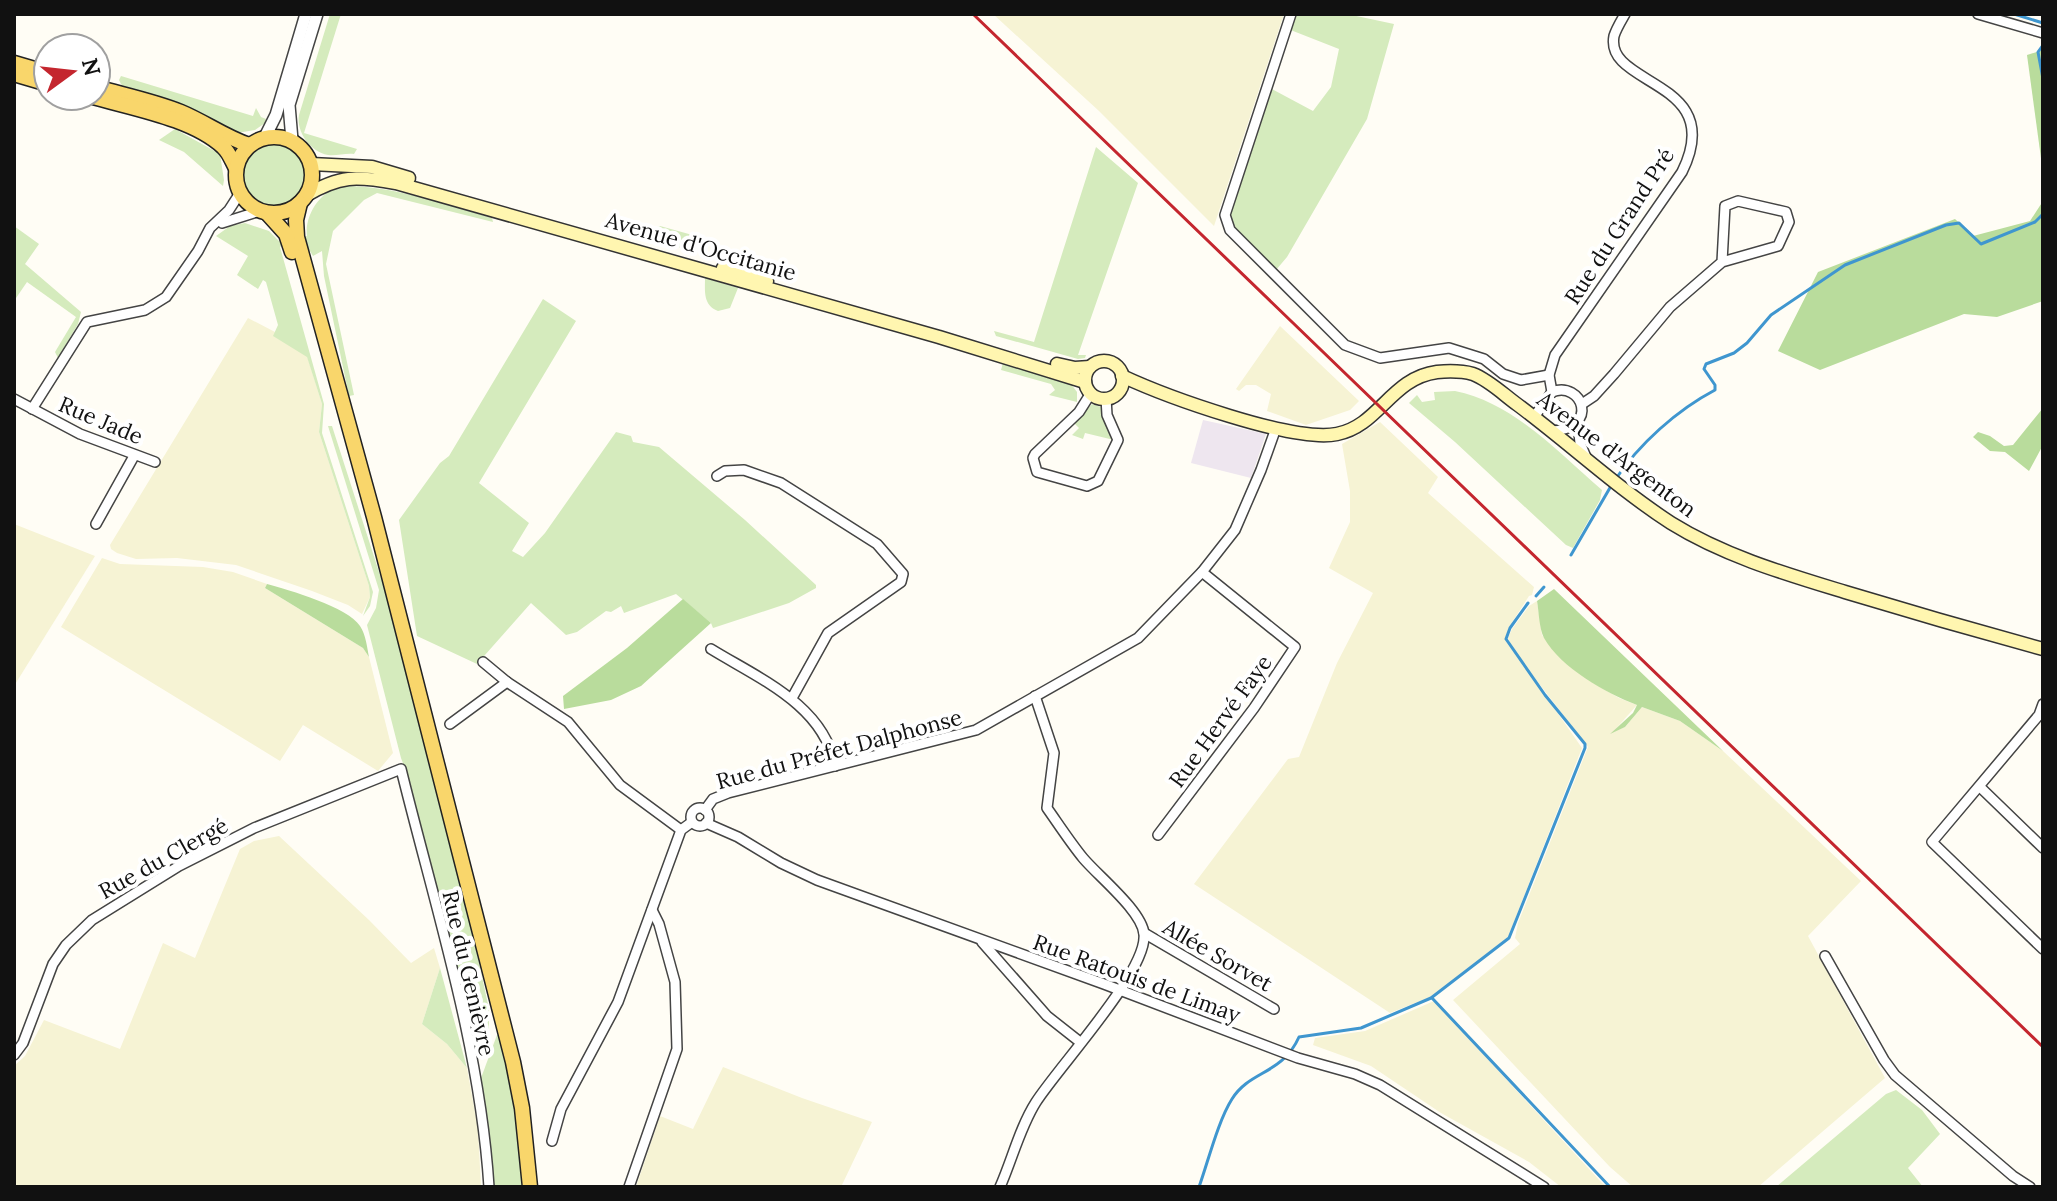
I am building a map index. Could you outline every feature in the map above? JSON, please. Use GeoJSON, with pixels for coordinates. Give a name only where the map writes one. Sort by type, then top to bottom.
{"type":"FeatureCollection","features":[{"type":"Feature","properties":{"kind":"main road"},"geometry":{"type":"LineString","coordinates":[[112,91],[168,107],[249,145]]}},
{"type":"Feature","properties":{"kind":"main road"},"geometry":{"type":"LineString","coordinates":[[112,102],[196,130],[226,149],[236,168]]}},
{"type":"Feature","properties":{"kind":"main road"},"geometry":{"type":"LineString","coordinates":[[378,536],[370,521],[289,239],[264,212],[248,203],[236,181],[240,156],[249,145],[265,137],[292,140],[305,151],[311,164],[312,179],[296,220],[297,237],[378,536],[513,1062],[522,1108],[530,1187]]}},
{"type":"Feature","properties":{"kind":"main road","name":"Avenue d'Occitanie"},"geometry":{"type":"LineString","coordinates":[[311,164],[372,167],[1070,368],[1090,367],[1098,361],[1107,361],[1115,365],[1122,376],[1168,396],[1276,428]]}},
{"type":"Feature","properties":{"kind":"main road","name":"Avenue d'Occitanie"},"geometry":{"type":"LineString","coordinates":[[303,200],[338,180],[372,178],[396,183],[1057,372],[1088,388],[1112,395],[1168,396]]}},
{"type":"Feature","properties":{"kind":"main road"},"geometry":{"type":"LineString","coordinates":[[264,212],[285,212],[303,200]]}},
{"type":"Feature","properties":{"kind":"main road"},"geometry":{"type":"LineString","coordinates":[[1088,388],[1090,367]]}},
{"type":"Feature","properties":{"kind":"main road","name":"Avenue d'Argenton"},"geometry":{"type":"LineString","coordinates":[[1276,428],[1324,436],[1348,432],[1374,414],[1405,383],[1424,374],[1448,371],[1473,374],[1671,522],[1735,555],[1818,584],[2043,649]]}},
{"type":"Feature","properties":{"kind":"main road"},"geometry":{"type":"LineString","coordinates":[[1112,395],[1122,376]]}},
{"type":"Feature","properties":{"kind":"street"},"geometry":{"type":"LineString","coordinates":[[265,137],[276,115],[306,14]]}},
{"type":"Feature","properties":{"kind":"street"},"geometry":{"type":"LineString","coordinates":[[292,140],[287,114],[317,14]]}},
{"type":"Feature","properties":{"kind":"street"},"geometry":{"type":"LineString","coordinates":[[1291,14],[1225,215],[1230,230],[1345,345],[1380,358],[1449,348],[1484,359],[1503,374],[1521,380],[1549,375],[1552,392],[1534,417]]}},
{"type":"Feature","properties":{"kind":"street","name":"Rue du Grand Pré"},"geometry":{"type":"LineString","coordinates":[[1549,375],[1555,355],[1690,156],[1692,140],[1681,105],[1672,93],[1628,69],[1618,59],[1614,36],[1625,14]]}},
{"type":"Feature","properties":{"kind":"street"},"geometry":{"type":"LineString","coordinates":[[1978,14],[2042,33]]}},
{"type":"Feature","properties":{"kind":"street","name":"Rue Jade"},"geometry":{"type":"LineString","coordinates":[[32,409],[87,322],[130,315],[160,302],[173,289],[214,223],[234,205],[240,193]]}},
{"type":"Feature","properties":{"kind":"street"},"geometry":{"type":"LineString","coordinates":[[1582,404],[1614,374],[1670,307],[1722,262],[1778,246],[1789,222],[1786,212],[1738,201],[1725,206],[1722,262]]}},
{"type":"Feature","properties":{"kind":"street","name":"Rue Jade"},"geometry":{"type":"LineString","coordinates":[[207,235],[228,219],[264,212]]}},
{"type":"Feature","properties":{"kind":"street"},"geometry":{"type":"LineString","coordinates":[[1088,388],[1079,412],[1035,454],[1033,458],[1037,472],[1087,486],[1098,481],[1118,440],[1107,415],[1112,395]]}},
{"type":"Feature","properties":{"kind":"street"},"geometry":{"type":"LineString","coordinates":[[1551,431],[1572,427],[1583,413],[1582,404],[1574,394],[1566,390],[1552,392]]}},
{"type":"Feature","properties":{"kind":"street","name":"Rue Jade"},"geometry":{"type":"LineString","coordinates":[[14,399],[80,434],[155,462]]}},
{"type":"Feature","properties":{"kind":"street"},"geometry":{"type":"LineString","coordinates":[[1578,423],[1580,443],[1588,460]]}},
{"type":"Feature","properties":{"kind":"street","name":"Rue du Préfet Dalphonse"},"geometry":{"type":"LineString","coordinates":[[705,810],[713,799],[728,793],[976,730],[1138,638],[1202,572],[1235,530],[1276,428]]}},
{"type":"Feature","properties":{"kind":"street"},"geometry":{"type":"LineString","coordinates":[[96,524],[134,456]]}},
{"type":"Feature","properties":{"kind":"street"},"geometry":{"type":"LineString","coordinates":[[717,476],[734,469],[763,475],[820,507],[881,549],[900,570],[903,579],[828,633],[792,698]]}},
{"type":"Feature","properties":{"kind":"street","name":"Rue Hervé Faye"},"geometry":{"type":"LineString","coordinates":[[1158,835],[1254,708],[1295,647],[1202,572]]}},
{"type":"Feature","properties":{"kind":"street"},"geometry":{"type":"LineString","coordinates":[[711,649],[792,698],[818,727],[835,766]]}},
{"type":"Feature","properties":{"kind":"street"},"geometry":{"type":"LineString","coordinates":[[483,662],[507,682],[568,722],[606,771],[681,830]]}},
{"type":"Feature","properties":{"kind":"street"},"geometry":{"type":"LineString","coordinates":[[450,724],[507,682]]}},
{"type":"Feature","properties":{"kind":"street"},"geometry":{"type":"LineString","coordinates":[[1000,1187],[1035,1104],[1121,991],[1140,957],[1144,933],[1132,910],[1083,858],[1047,808],[1054,753],[1035,696]]}},
{"type":"Feature","properties":{"kind":"street"},"geometry":{"type":"LineString","coordinates":[[2043,704],[2039,715],[1932,842],[2043,949]]}},
{"type":"Feature","properties":{"kind":"street","name":"Rue du Clergé"},"geometry":{"type":"LineString","coordinates":[[14,1055],[23,1043],[59,953],[92,920],[179,866],[242,834],[401,769]]}},
{"type":"Feature","properties":{"kind":"street","name":"Rue du Genièvre"},"geometry":{"type":"LineString","coordinates":[[401,769],[466,1030],[481,1106],[489,1187]]}},
{"type":"Feature","properties":{"kind":"street"},"geometry":{"type":"LineString","coordinates":[[1980,787],[2043,848]]}},
{"type":"Feature","properties":{"kind":"street"},"geometry":{"type":"LineString","coordinates":[[552,1141],[561,1109],[618,1002],[681,830],[692,822],[693,812],[699,808],[709,815],[706,823],[700,826],[692,822]]}},
{"type":"Feature","properties":{"kind":"street","name":"Rue Ratouis de Limay"},"geometry":{"type":"LineString","coordinates":[[706,823],[817,880],[1298,1058],[1355,1074],[1380,1085],[1544,1187]]}},
{"type":"Feature","properties":{"kind":"street"},"geometry":{"type":"LineString","coordinates":[[629,1187],[677,1049],[675,982],[659,924],[652,910]]}},
{"type":"Feature","properties":{"kind":"street","name":"Allée Sorvet"},"geometry":{"type":"LineString","coordinates":[[1144,933],[1274,1009]]}},
{"type":"Feature","properties":{"kind":"street"},"geometry":{"type":"LineString","coordinates":[[980,940],[1047,1016],[1080,1042]]}},
{"type":"Feature","properties":{"kind":"street"},"geometry":{"type":"LineString","coordinates":[[1825,956],[1895,1075],[2030,1187]]}},
{"type":"Feature","properties":{"kind":"shaded area"},"geometry":{"type":"Polygon","coordinates":[[[993,14],[1284,14],[1214,226],[1099,111],[993,14]]]}},
{"type":"Feature","properties":{"kind":"shaded area"},"geometry":{"type":"Polygon","coordinates":[[[248,318],[275,332],[274,336],[307,356],[322,404],[319,432],[369,586],[370,597],[362,614],[312,591],[236,565],[177,558],[136,559],[111,549],[110,545],[248,318]]]}},
{"type":"Feature","properties":{"kind":"shaded area"},"geometry":{"type":"Polygon","coordinates":[[[1280,326],[1359,401],[1350,410],[1306,425],[1267,411],[1271,394],[1256,385],[1246,385],[1239,391],[1236,389],[1280,326]]]}},
{"type":"Feature","properties":{"kind":"shaded area"},"geometry":{"type":"Polygon","coordinates":[[[1203,420],[1266,434],[1251,478],[1191,463],[1203,420]]]}},
{"type":"Feature","properties":{"kind":"shaded area"},"geometry":{"type":"Polygon","coordinates":[[[1380,422],[1438,477],[1428,493],[1534,587],[1532,595],[1509,627],[1505,639],[1512,649],[1508,638],[1512,629],[1529,606],[1537,601],[1542,635],[1560,657],[1590,681],[1637,705],[1613,732],[1625,727],[1642,707],[1680,721],[1723,751],[1861,881],[1808,936],[1885,1078],[1758,1187],[1633,1187],[1610,1167],[1453,1000],[1520,944],[1515,938],[1518,923],[1588,747],[1520,659],[1582,748],[1508,937],[1430,997],[1390,1013],[1194,884],[1288,759],[1299,757],[1337,663],[1373,593],[1329,568],[1350,522],[1350,491],[1342,444],[1380,422]]]}},
{"type":"Feature","properties":{"kind":"shaded area"},"geometry":{"type":"Polygon","coordinates":[[[14,524],[95,556],[14,686],[14,524]]]}},
{"type":"Feature","properties":{"kind":"shaded area"},"geometry":{"type":"Polygon","coordinates":[[[102,558],[120,564],[203,567],[233,572],[267,584],[265,588],[363,648],[369,657],[393,753],[378,771],[303,725],[280,761],[61,627],[102,558]]]}},
{"type":"Feature","properties":{"kind":"shaded area"},"geometry":{"type":"Polygon","coordinates":[[[279,836],[411,963],[434,948],[440,968],[422,1024],[447,1044],[467,1068],[478,1129],[481,1187],[14,1187],[14,1066],[25,1056],[44,1020],[120,1049],[163,943],[195,958],[240,849],[254,841],[279,836]]]}},
{"type":"Feature","properties":{"kind":"shaded area"},"geometry":{"type":"Polygon","coordinates":[[[1434,1001],[1608,1187],[1561,1187],[1529,1162],[1441,1113],[1371,1066],[1313,1045],[1315,1038],[1365,1031],[1434,1001]]]}},
{"type":"Feature","properties":{"kind":"shaded area"},"geometry":{"type":"Polygon","coordinates":[[[723,1067],[872,1122],[841,1187],[636,1187],[660,1116],[693,1129],[723,1067]]]}},
{"type":"Feature","properties":{"kind":"green space"},"geometry":{"type":"Polygon","coordinates":[[[330,14],[341,14],[304,133],[357,149],[354,154],[321,153],[310,145],[300,128],[299,115],[330,14]]]}},
{"type":"Feature","properties":{"kind":"green space"},"geometry":{"type":"Polygon","coordinates":[[[1294,14],[1347,14],[1394,24],[1367,119],[1287,257],[1276,270],[1233,227],[1229,213],[1270,88],[1313,111],[1331,87],[1339,49],[1288,29],[1294,14]]]}},
{"type":"Feature","properties":{"kind":"green space"},"geometry":{"type":"Polygon","coordinates":[[[2043,50],[2043,173],[2027,55],[2043,50]]]}},
{"type":"Feature","properties":{"kind":"green space"},"geometry":{"type":"Polygon","coordinates":[[[121,76],[253,116],[256,108],[266,119],[265,123],[255,130],[237,133],[187,107],[122,86],[121,76]]]}},
{"type":"Feature","properties":{"kind":"green space"},"geometry":{"type":"Polygon","coordinates":[[[175,129],[220,154],[223,186],[184,152],[159,140],[175,129]]]}},
{"type":"Feature","properties":{"kind":"green space"},"geometry":{"type":"Polygon","coordinates":[[[273,144],[285,146],[296,153],[303,164],[303,188],[296,199],[285,206],[273,208],[261,206],[250,199],[243,188],[241,176],[243,164],[250,153],[261,146],[273,144]]]}},
{"type":"Feature","properties":{"kind":"green space"},"geometry":{"type":"Polygon","coordinates":[[[1096,147],[1138,183],[1078,355],[1086,355],[1085,358],[1078,359],[996,336],[994,331],[1034,342],[1096,147]]]}},
{"type":"Feature","properties":{"kind":"green space"},"geometry":{"type":"Polygon","coordinates":[[[344,186],[382,189],[419,197],[492,218],[493,222],[377,193],[364,200],[333,231],[326,264],[354,395],[349,396],[324,276],[322,251],[313,256],[302,238],[307,236],[308,220],[316,204],[329,192],[344,186]]]}},
{"type":"Feature","properties":{"kind":"green space"},"geometry":{"type":"Polygon","coordinates":[[[2043,201],[2043,301],[1997,317],[1964,314],[1820,370],[1778,351],[1818,272],[1955,219],[1973,236],[2030,221],[2043,201]]]}},
{"type":"Feature","properties":{"kind":"green space"},"geometry":{"type":"Polygon","coordinates":[[[245,223],[269,231],[283,245],[280,247],[324,404],[322,433],[373,592],[370,606],[363,616],[370,597],[369,586],[319,432],[322,404],[307,357],[273,336],[278,325],[266,282],[263,280],[258,289],[237,275],[248,256],[216,236],[230,226],[245,223]]]}},
{"type":"Feature","properties":{"kind":"green space"},"geometry":{"type":"Polygon","coordinates":[[[14,226],[39,244],[25,264],[81,312],[78,324],[58,358],[55,352],[76,317],[27,282],[14,301],[14,226]]]}},
{"type":"Feature","properties":{"kind":"green space"},"geometry":{"type":"Polygon","coordinates":[[[660,226],[696,236],[696,249],[691,251],[655,240],[655,228],[660,226]]]}},
{"type":"Feature","properties":{"kind":"green space"},"geometry":{"type":"Polygon","coordinates":[[[705,278],[738,288],[730,308],[718,311],[710,305],[706,298],[705,278]]]}},
{"type":"Feature","properties":{"kind":"green space"},"geometry":{"type":"Polygon","coordinates":[[[543,299],[576,321],[479,483],[529,523],[512,551],[523,557],[545,533],[616,432],[631,436],[633,442],[659,447],[745,520],[816,588],[789,603],[713,628],[676,594],[624,613],[621,606],[611,612],[606,611],[577,632],[566,635],[531,603],[477,664],[417,636],[399,520],[440,463],[449,456],[543,299]]]}},
{"type":"Feature","properties":{"kind":"green space"},"geometry":{"type":"Polygon","coordinates":[[[1003,363],[1071,384],[1077,392],[1077,402],[1049,395],[1055,390],[1051,384],[1001,370],[1003,363]]]}},
{"type":"Feature","properties":{"kind":"green space"},"geometry":{"type":"Polygon","coordinates":[[[1455,391],[1497,406],[1516,418],[1552,445],[1602,490],[1600,500],[1573,548],[1409,403],[1417,395],[1422,402],[1435,400],[1434,392],[1455,391]]]}},
{"type":"Feature","properties":{"kind":"green space"},"geometry":{"type":"Polygon","coordinates":[[[1092,404],[1104,408],[1114,440],[1085,433],[1083,439],[1072,435],[1079,428],[1074,423],[1092,404]]]}},
{"type":"Feature","properties":{"kind":"green space"},"geometry":{"type":"Polygon","coordinates":[[[2043,408],[2043,445],[2029,471],[2005,452],[1990,451],[1973,437],[1978,432],[2004,446],[2013,445],[2043,408]]]}},
{"type":"Feature","properties":{"kind":"green space"},"geometry":{"type":"Polygon","coordinates":[[[328,426],[332,426],[388,600],[459,871],[489,1009],[489,1033],[480,1051],[473,1047],[410,782],[367,625],[376,608],[379,590],[328,426]]]}},
{"type":"Feature","properties":{"kind":"green space"},"geometry":{"type":"Polygon","coordinates":[[[267,584],[344,612],[364,633],[369,657],[363,648],[265,588],[267,584]]]}},
{"type":"Feature","properties":{"kind":"green space"},"geometry":{"type":"Polygon","coordinates":[[[1554,589],[1723,751],[1680,721],[1642,707],[1625,727],[1610,734],[1633,713],[1637,705],[1585,678],[1561,659],[1544,638],[1537,601],[1554,589]]]}},
{"type":"Feature","properties":{"kind":"green space"},"geometry":{"type":"Polygon","coordinates":[[[683,599],[711,623],[641,686],[611,700],[564,709],[563,696],[627,648],[683,599]]]}},
{"type":"Feature","properties":{"kind":"green space"},"geometry":{"type":"Polygon","coordinates":[[[440,968],[467,1068],[447,1044],[422,1024],[440,968]]]}},
{"type":"Feature","properties":{"kind":"green space"},"geometry":{"type":"Polygon","coordinates":[[[497,1035],[500,1035],[515,1105],[525,1187],[494,1187],[481,1078],[497,1035]]]}},
{"type":"Feature","properties":{"kind":"green space"},"geometry":{"type":"Polygon","coordinates":[[[1896,1090],[1922,1110],[1940,1134],[1908,1168],[1923,1187],[1776,1187],[1886,1094],[1896,1090]]]}},
{"type":"Feature","properties":{"kind":"waterway"},"geometry":{"type":"LineString","coordinates":[[2014,14],[2043,23]]}},
{"type":"Feature","properties":{"kind":"waterway"},"geometry":{"type":"LineString","coordinates":[[2043,45],[2038,52],[2043,79]]}},
{"type":"Feature","properties":{"kind":"waterway"},"geometry":{"type":"LineString","coordinates":[[1615,480],[1660,429],[1715,390],[1704,369],[1706,364],[1734,353],[1771,315],[1845,265],[1946,225],[1959,223],[1981,244],[2035,222],[2043,214]]}},
{"type":"Feature","properties":{"kind":"waterway"},"geometry":{"type":"LineString","coordinates":[[1571,555],[1611,486]]}},
{"type":"Feature","properties":{"kind":"waterway"},"geometry":{"type":"LineString","coordinates":[[1536,596],[1544,587]]}},
{"type":"Feature","properties":{"kind":"waterway"},"geometry":{"type":"LineString","coordinates":[[1199,1187],[1232,1099],[1248,1082],[1284,1059],[1299,1037],[1361,1028],[1431,998],[1509,938],[1585,748],[1506,639],[1528,603]]}},
{"type":"Feature","properties":{"kind":"waterway"},"geometry":{"type":"LineString","coordinates":[[1432,998],[1610,1187]]}},
{"type":"Feature","properties":{"kind":"railway"},"geometry":{"type":"LineString","coordinates":[[973,14],[2043,1047]]}}]}
